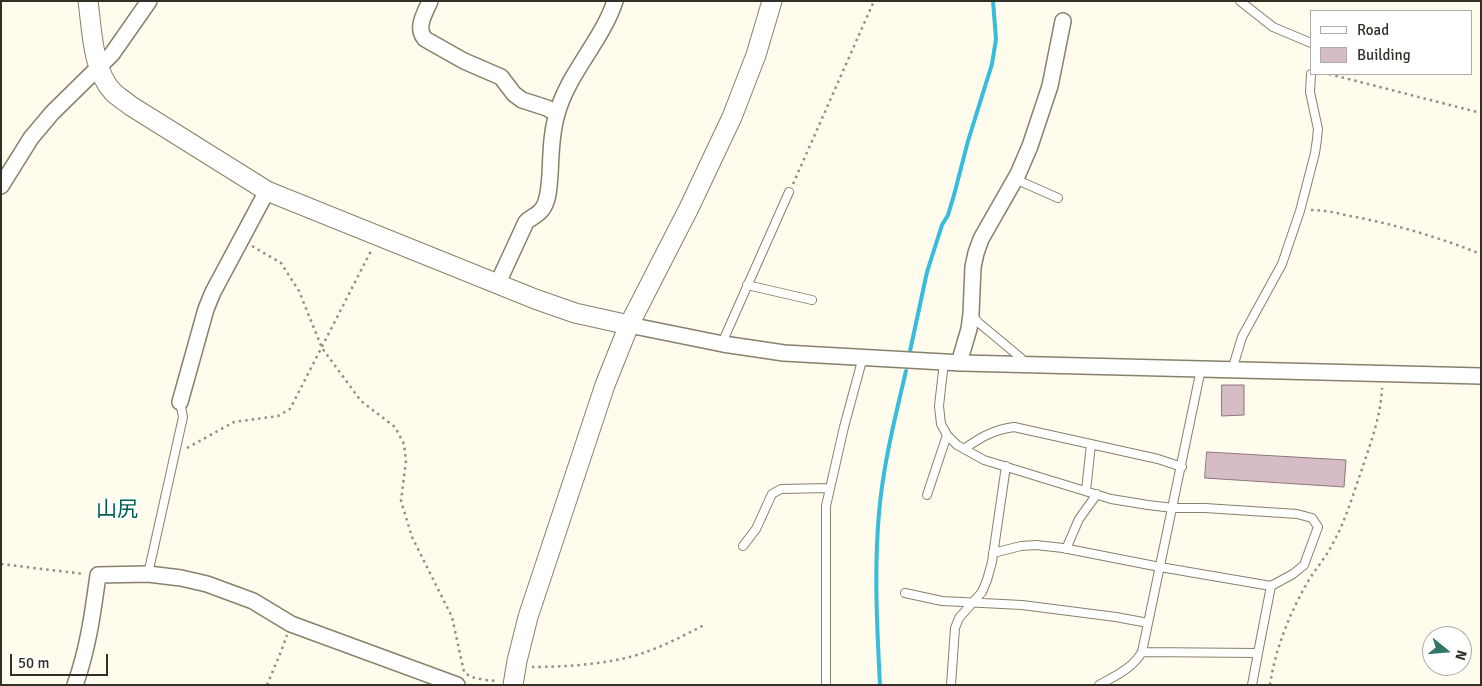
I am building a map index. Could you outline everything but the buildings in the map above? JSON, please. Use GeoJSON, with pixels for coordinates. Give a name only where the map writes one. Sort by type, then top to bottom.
{"type":"FeatureCollection","features":[{"type":"Feature","properties":{"kind":"street"},"geometry":{"type":"LineString","coordinates":[[88,1],[99,67],[108,86],[120,98],[267,191],[574,313],[630,326],[784,352],[1025,365],[1481,376]]}},
{"type":"Feature","properties":{"kind":"street"},"geometry":{"type":"LineString","coordinates":[[1,186],[32,138],[47,119],[112,54],[149,1]]}},
{"type":"Feature","properties":{"kind":"street"},"geometry":{"type":"LineString","coordinates":[[430,1],[420,27],[420,34],[424,39],[464,61],[501,77],[514,94],[522,100],[547,108],[556,114]]}},
{"type":"Feature","properties":{"kind":"street"},"geometry":{"type":"LineString","coordinates":[[498,284],[526,222],[531,217],[539,214],[544,207],[547,199],[556,114],[563,96],[603,29],[615,1]]}},
{"type":"Feature","properties":{"kind":"street"},"geometry":{"type":"LineString","coordinates":[[514,678],[528,617],[605,385],[630,326],[732,117],[756,55],[772,1]]}},
{"type":"Feature","properties":{"kind":"street"},"geometry":{"type":"LineString","coordinates":[[952,362],[969,329],[973,267],[976,253],[1030,146],[1050,86],[1063,21]]}},
{"type":"Feature","properties":{"kind":"street"},"geometry":{"type":"LineString","coordinates":[[180,402],[206,309],[213,292],[267,191]]}},
{"type":"Feature","properties":{"kind":"street"},"geometry":{"type":"LineString","coordinates":[[75,685],[83,662],[93,616],[98,575],[148,574],[207,584],[253,601],[291,624],[457,685]]}},
{"type":"Feature","properties":{"kind":"lane"},"geometry":{"type":"LineString","coordinates":[[1240,1],[1273,27],[1310,43]]}},
{"type":"Feature","properties":{"kind":"lane"},"geometry":{"type":"LineString","coordinates":[[1232,370],[1242,337],[1282,264],[1300,211],[1318,138],[1318,129],[1310,92],[1311,75]]}},
{"type":"Feature","properties":{"kind":"lane"},"geometry":{"type":"LineString","coordinates":[[1015,179],[1058,198]]}},
{"type":"Feature","properties":{"kind":"lane"},"geometry":{"type":"LineString","coordinates":[[722,343],[789,192]]}},
{"type":"Feature","properties":{"kind":"lane"},"geometry":{"type":"LineString","coordinates":[[747,285],[812,300]]}},
{"type":"Feature","properties":{"kind":"lane"},"geometry":{"type":"LineString","coordinates":[[971,314],[1021,358],[1025,365]]}},
{"type":"Feature","properties":{"kind":"lane"},"geometry":{"type":"LineString","coordinates":[[826,685],[826,506],[844,427],[863,357]]}},
{"type":"Feature","properties":{"kind":"lane"},"geometry":{"type":"LineString","coordinates":[[952,362],[939,406],[941,424],[947,436],[957,445],[984,460],[1121,500],[1173,508],[1205,508],[1296,514],[1312,518],[1318,527],[1304,565],[1293,574],[1271,586],[1066,549],[1028,546],[993,552]]}},
{"type":"Feature","properties":{"kind":"lane"},"geometry":{"type":"LineString","coordinates":[[1099,685],[1136,662],[1142,652],[1201,370]]}},
{"type":"Feature","properties":{"kind":"lane"},"geometry":{"type":"LineString","coordinates":[[148,574],[183,417],[180,402]]}},
{"type":"Feature","properties":{"kind":"lane"},"geometry":{"type":"LineString","coordinates":[[964,449],[982,436],[999,429],[1014,427],[1158,459],[1182,467]]}},
{"type":"Feature","properties":{"kind":"lane"},"geometry":{"type":"LineString","coordinates":[[927,495],[947,436]]}},
{"type":"Feature","properties":{"kind":"lane"},"geometry":{"type":"LineString","coordinates":[[1086,491],[1090,444]]}},
{"type":"Feature","properties":{"kind":"lane"},"geometry":{"type":"LineString","coordinates":[[951,685],[955,628],[958,618],[982,592],[987,580],[1006,466]]}},
{"type":"Feature","properties":{"kind":"lane"},"geometry":{"type":"LineString","coordinates":[[743,546],[756,529],[772,494],[781,489],[829,488]]}},
{"type":"Feature","properties":{"kind":"lane"},"geometry":{"type":"LineString","coordinates":[[1066,549],[1079,519],[1097,494]]}},
{"type":"Feature","properties":{"kind":"lane"},"geometry":{"type":"LineString","coordinates":[[1252,685],[1271,586]]}},
{"type":"Feature","properties":{"kind":"lane"},"geometry":{"type":"LineString","coordinates":[[906,593],[942,600],[1022,605],[1148,623]]}},
{"type":"Feature","properties":{"kind":"lane"},"geometry":{"type":"LineString","coordinates":[[1142,652],[1258,653]]}},
{"type":"Feature","properties":{"kind":"path"},"geometry":{"type":"LineString","coordinates":[[789,192],[874,1]]}},
{"type":"Feature","properties":{"kind":"path"},"geometry":{"type":"LineString","coordinates":[[1333,75],[1481,113]]}},
{"type":"Feature","properties":{"kind":"path"},"geometry":{"type":"LineString","coordinates":[[1300,211],[1320,210],[1406,228],[1481,254]]}},
{"type":"Feature","properties":{"kind":"path"},"geometry":{"type":"LineString","coordinates":[[175,455],[234,422],[278,416],[290,409],[379,236]]}},
{"type":"Feature","properties":{"kind":"path"},"geometry":{"type":"LineString","coordinates":[[240,239],[281,263],[299,292],[322,348],[361,401],[395,427],[404,444],[406,461],[401,501],[412,537],[452,617],[464,672],[468,676],[479,679],[514,678],[542,667],[585,664],[642,653],[706,624]]}},
{"type":"Feature","properties":{"kind":"path"},"geometry":{"type":"LineString","coordinates":[[1270,685],[1282,636],[1293,611],[1306,584],[1333,544],[1346,516],[1379,415],[1383,374]]}},
{"type":"Feature","properties":{"kind":"path"},"geometry":{"type":"LineString","coordinates":[[1,564],[98,575]]}},
{"type":"Feature","properties":{"kind":"path"},"geometry":{"type":"LineString","coordinates":[[267,685],[291,624]]}},
{"type":"Feature","properties":{"kind":"waterway"},"geometry":{"type":"LineString","coordinates":[[910,351],[927,272],[942,225],[948,215],[968,141],[992,64],[996,39],[993,1]]}},
{"type":"Feature","properties":{"kind":"waterway"},"geometry":{"type":"LineString","coordinates":[[880,685],[876,577],[877,534],[886,459],[906,371]]}},
{"type":"Feature","properties":{"kind":"district","name":"山尻"},"geometry":{"type":"Point","coordinates":[117,510]}}]}
